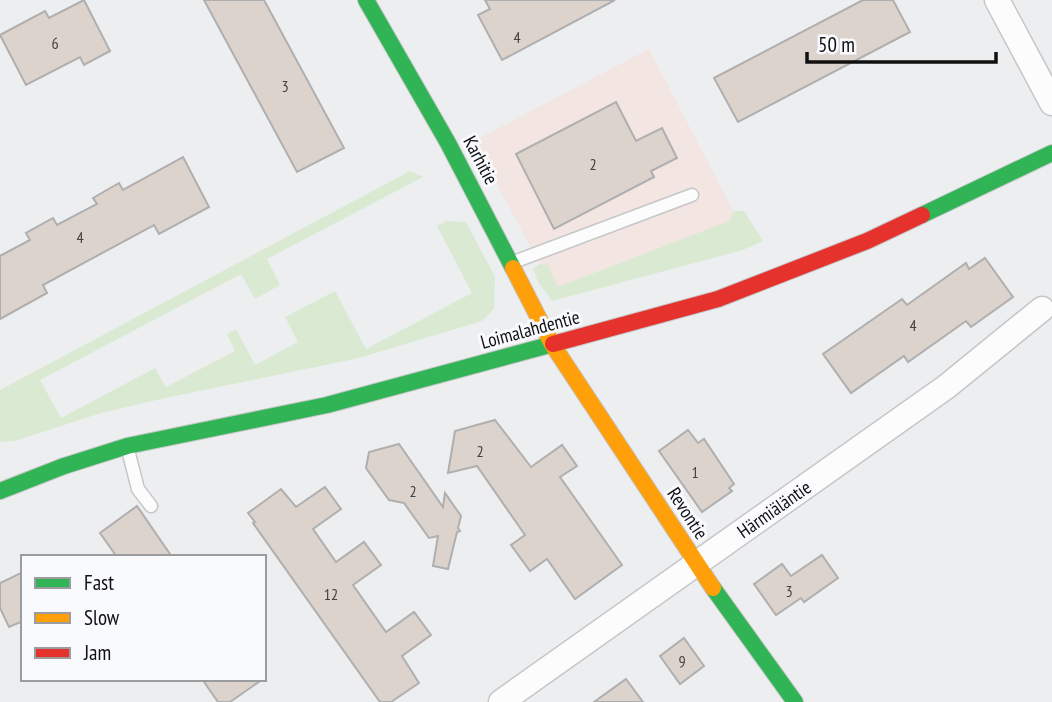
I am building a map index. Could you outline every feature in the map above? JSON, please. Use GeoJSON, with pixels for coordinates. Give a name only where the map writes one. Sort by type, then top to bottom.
{"type":"FeatureCollection","features":[{"type":"Feature","properties":{"kind":"street","name":"Karhitie"},"geometry":{"type":"LineString","coordinates":[[366,0],[448,143],[552,344]]}},
{"type":"Feature","properties":{"kind":"street"},"geometry":{"type":"LineString","coordinates":[[997,0],[1052,103]]}},
{"type":"Feature","properties":{"kind":"street","name":"Loimalahdentie"},"geometry":{"type":"LineString","coordinates":[[0,491],[64,466],[127,446],[327,405],[718,299],[867,241],[1052,153]]}},
{"type":"Feature","properties":{"kind":"street","name":"Härmiäläntie"},"geometry":{"type":"LineString","coordinates":[[501,702],[946,387],[1042,309]]}},
{"type":"Feature","properties":{"kind":"street","name":"Revontie"},"geometry":{"type":"LineString","coordinates":[[552,344],[696,564],[795,702]]}},
{"type":"Feature","properties":{"kind":"lane"},"geometry":{"type":"LineString","coordinates":[[511,263],[692,195]]}},
{"type":"Feature","properties":{"kind":"lane"},"geometry":{"type":"LineString","coordinates":[[127,446],[138,489],[151,506]]}},
{"type":"Feature","properties":{"kind":"shaded area"},"geometry":{"type":"Polygon","coordinates":[[[649,49],[740,224],[554,291],[474,141],[649,49]]]}},
{"type":"Feature","properties":{"kind":"green space"},"geometry":{"type":"Polygon","coordinates":[[[410,171],[423,177],[267,259],[280,285],[255,299],[241,274],[40,380],[61,418],[155,368],[166,387],[235,351],[227,334],[236,329],[255,365],[298,342],[285,317],[335,291],[366,349],[472,293],[437,226],[446,221],[466,222],[495,277],[494,309],[482,321],[359,358],[101,413],[15,441],[0,442],[0,390],[410,171]]]}},
{"type":"Feature","properties":{"kind":"green space"},"geometry":{"type":"Polygon","coordinates":[[[734,211],[744,211],[763,241],[743,250],[552,301],[538,282],[533,268],[540,264],[548,265],[558,287],[729,221],[734,211]]]}},
{"type":"Feature","properties":{"kind":"building"},"geometry":{"type":"Polygon","coordinates":[[[84,0],[110,51],[84,65],[80,57],[26,85],[0,35],[45,11],[49,18],[84,0]]]}},
{"type":"Feature","properties":{"kind":"building"},"geometry":{"type":"Polygon","coordinates":[[[204,0],[264,0],[344,148],[297,172],[204,0]]]}},
{"type":"Feature","properties":{"kind":"building"},"geometry":{"type":"Polygon","coordinates":[[[485,0],[615,0],[502,60],[478,15],[490,9],[485,0]]]}},
{"type":"Feature","properties":{"kind":"building"},"geometry":{"type":"Polygon","coordinates":[[[863,0],[893,0],[910,32],[738,122],[714,78],[863,0]]]}},
{"type":"Feature","properties":{"kind":"building"},"geometry":{"type":"Polygon","coordinates":[[[616,102],[636,141],[662,128],[677,158],[651,171],[654,177],[554,229],[516,154],[616,102]]]}},
{"type":"Feature","properties":{"kind":"building"},"geometry":{"type":"Polygon","coordinates":[[[183,157],[209,207],[159,234],[154,225],[43,285],[47,293],[0,319],[0,256],[30,240],[26,233],[53,218],[57,225],[97,204],[93,198],[119,183],[123,190],[183,157]]]}},
{"type":"Feature","properties":{"kind":"building"},"geometry":{"type":"Polygon","coordinates":[[[985,258],[1013,297],[971,327],[966,321],[908,362],[904,356],[851,393],[823,354],[902,299],[907,305],[966,263],[969,269],[985,258]]]}},
{"type":"Feature","properties":{"kind":"building"},"geometry":{"type":"Polygon","coordinates":[[[495,420],[531,467],[562,445],[577,466],[560,477],[622,565],[575,599],[547,559],[530,571],[511,545],[525,535],[477,466],[448,473],[455,431],[495,420]]]}},
{"type":"Feature","properties":{"kind":"building"},"geometry":{"type":"Polygon","coordinates":[[[688,430],[698,443],[704,439],[734,484],[729,488],[732,491],[702,512],[659,451],[688,430]]]}},
{"type":"Feature","properties":{"kind":"building"},"geometry":{"type":"Polygon","coordinates":[[[399,444],[443,507],[445,493],[461,516],[458,528],[460,531],[457,532],[448,569],[433,566],[438,536],[429,538],[404,503],[389,500],[366,468],[369,452],[399,444]]]}},
{"type":"Feature","properties":{"kind":"building"},"geometry":{"type":"Polygon","coordinates":[[[325,487],[341,509],[313,529],[336,562],[364,542],[381,565],[353,585],[386,632],[414,612],[431,635],[402,656],[419,683],[391,702],[380,702],[248,513],[281,489],[296,507],[325,487]]]}},
{"type":"Feature","properties":{"kind":"building"},"geometry":{"type":"Polygon","coordinates":[[[137,506],[171,555],[116,555],[100,533],[137,506]]]}},
{"type":"Feature","properties":{"kind":"building"},"geometry":{"type":"Polygon","coordinates":[[[822,555],[838,578],[804,602],[801,598],[776,615],[754,584],[782,564],[791,576],[822,555]]]}},
{"type":"Feature","properties":{"kind":"building"},"geometry":{"type":"Polygon","coordinates":[[[21,573],[21,622],[9,627],[0,608],[0,583],[21,573]]]}},
{"type":"Feature","properties":{"kind":"building"},"geometry":{"type":"Polygon","coordinates":[[[684,638],[704,666],[680,684],[660,656],[684,638]]]}},
{"type":"Feature","properties":{"kind":"building"},"geometry":{"type":"Polygon","coordinates":[[[626,679],[643,702],[594,702],[626,679]]]}},
{"type":"Feature","properties":{"kind":"building"},"geometry":{"type":"Polygon","coordinates":[[[203,681],[260,681],[230,702],[218,702],[203,681]]]}},
{"type":"Feature","properties":{"kind":"traffic: fast"},"geometry":{"type":"LineString","coordinates":[[366,0],[448,143],[513,268]]}},
{"type":"Feature","properties":{"kind":"traffic: fast"},"geometry":{"type":"LineString","coordinates":[[922,215],[1052,153]]}},
{"type":"Feature","properties":{"kind":"traffic: fast"},"geometry":{"type":"LineString","coordinates":[[0,491],[64,466],[127,446],[327,405],[553,344]]}},
{"type":"Feature","properties":{"kind":"traffic: fast"},"geometry":{"type":"LineString","coordinates":[[713,588],[795,702]]}},
{"type":"Feature","properties":{"kind":"traffic: slow"},"geometry":{"type":"LineString","coordinates":[[513,268],[552,344],[713,588]]}},
{"type":"Feature","properties":{"kind":"traffic: jam"},"geometry":{"type":"LineString","coordinates":[[553,344],[718,299],[867,241],[922,215]]}}]}
